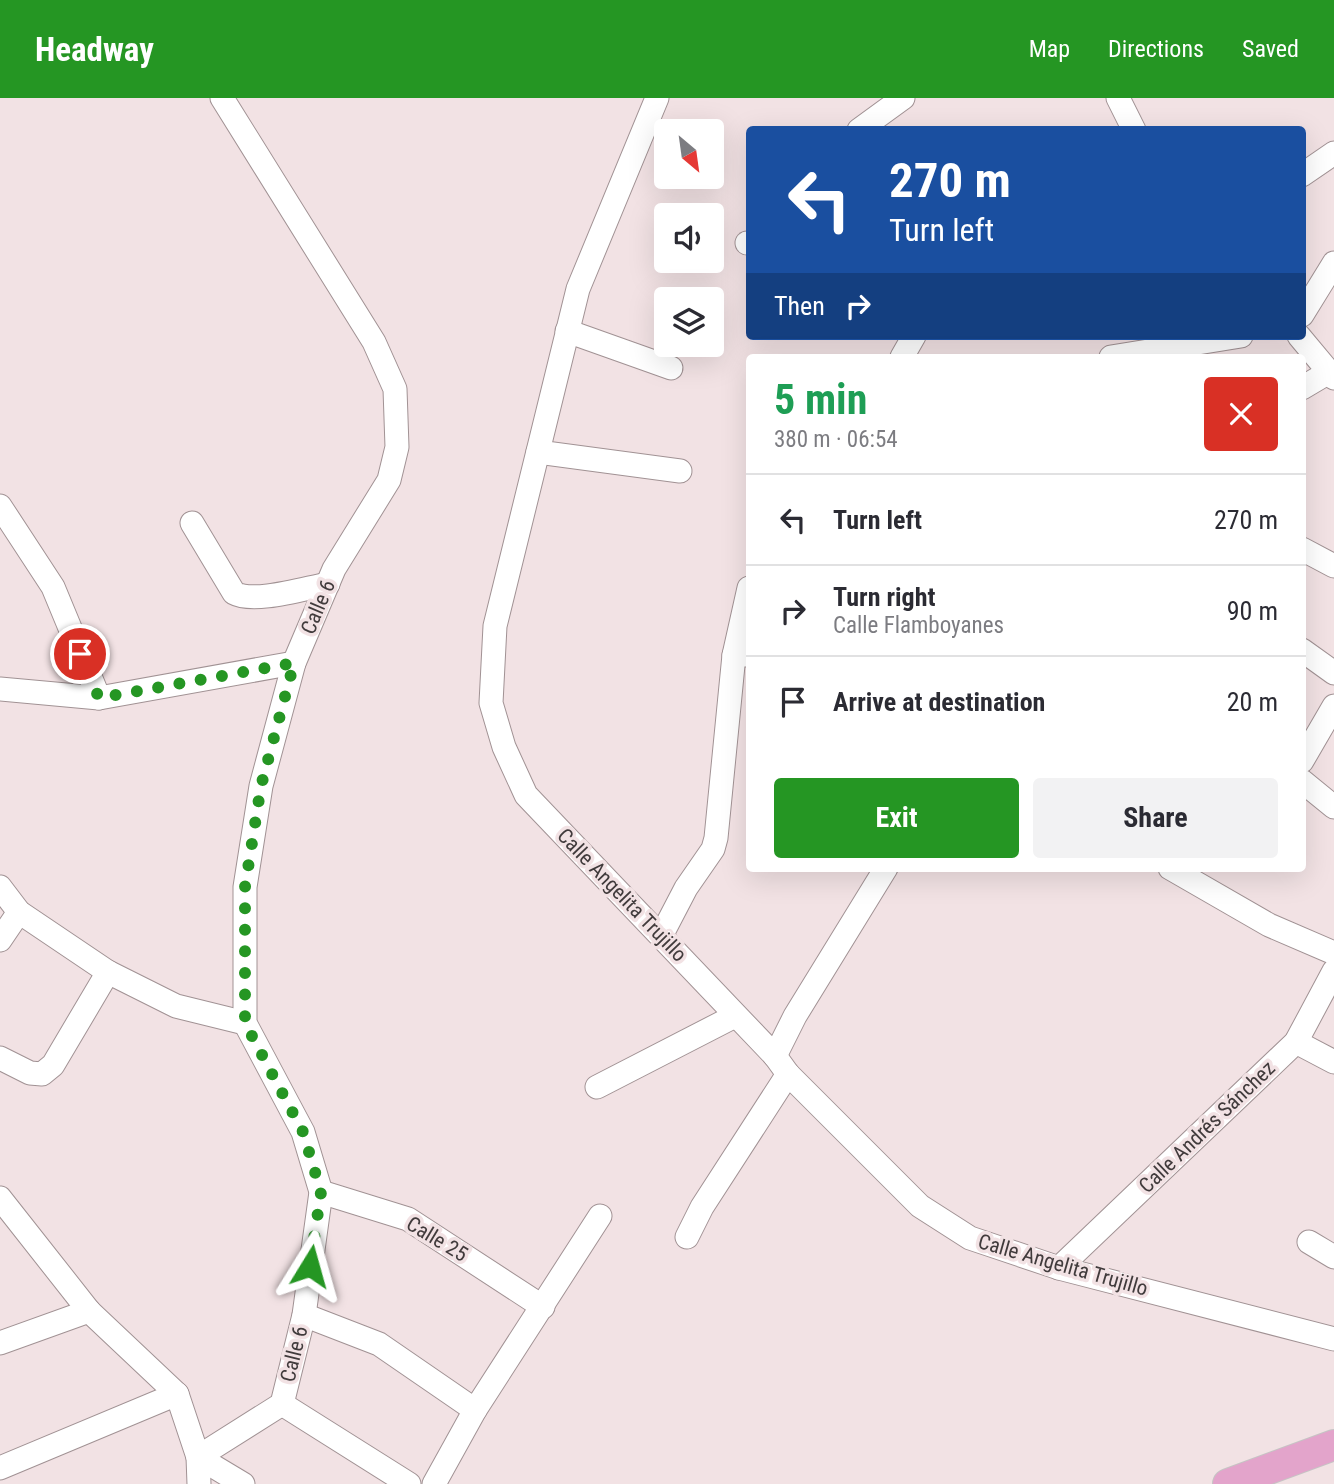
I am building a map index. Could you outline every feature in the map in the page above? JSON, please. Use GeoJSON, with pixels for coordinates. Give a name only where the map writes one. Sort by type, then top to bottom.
{"type":"FeatureCollection","features":[{"type":"Feature","properties":{"kind":"main road"},"geometry":{"type":"LineString","coordinates":[[1228,1484],[1334,1445]]}},
{"type":"Feature","properties":{"kind":"street","name":"Calle 6"},"geometry":{"type":"LineString","coordinates":[[198,1457],[282,1404],[304,1315],[321,1192],[303,1132],[245,1023],[245,887],[261,786],[294,663],[328,584],[389,480],[397,447],[395,390],[374,342],[222,98]]}},
{"type":"Feature","properties":{"kind":"street","name":"Calle Angelita Trujillo"},"geometry":{"type":"LineString","coordinates":[[657,98],[578,289],[495,626],[491,703],[504,747],[526,795],[781,1065],[920,1206],[970,1238],[1059,1268],[1334,1339]]}},
{"type":"Feature","properties":{"kind":"street"},"geometry":{"type":"LineString","coordinates":[[864,126],[903,98]]}},
{"type":"Feature","properties":{"kind":"street"},"geometry":{"type":"LineString","coordinates":[[1118,98],[1132,126]]}},
{"type":"Feature","properties":{"kind":"street"},"geometry":{"type":"LineString","coordinates":[[1306,172],[1334,153]]}},
{"type":"Feature","properties":{"kind":"street"},"geometry":{"type":"LineString","coordinates":[[1306,308],[1334,263]]}},
{"type":"Feature","properties":{"kind":"street"},"geometry":{"type":"LineString","coordinates":[[567,331],[671,368]]}},
{"type":"Feature","properties":{"kind":"street"},"geometry":{"type":"LineString","coordinates":[[1130,354],[1216,340]]}},
{"type":"Feature","properties":{"kind":"street"},"geometry":{"type":"LineString","coordinates":[[1302,340],[1331,375],[1306,386]]}},
{"type":"Feature","properties":{"kind":"street"},"geometry":{"type":"LineString","coordinates":[[538,452],[680,471]]}},
{"type":"Feature","properties":{"kind":"street"},"geometry":{"type":"LineString","coordinates":[[0,506],[53,587],[99,698]]}},
{"type":"Feature","properties":{"kind":"street"},"geometry":{"type":"LineString","coordinates":[[192,523],[234,593],[241,597],[266,596],[328,584]]}},
{"type":"Feature","properties":{"kind":"street"},"geometry":{"type":"LineString","coordinates":[[1306,551],[1334,566]]}},
{"type":"Feature","properties":{"kind":"street"},"geometry":{"type":"LineString","coordinates":[[661,936],[686,888],[713,849],[746,617]]}},
{"type":"Feature","properties":{"kind":"street"},"geometry":{"type":"LineString","coordinates":[[1306,653],[1334,673]]}},
{"type":"Feature","properties":{"kind":"street"},"geometry":{"type":"LineString","coordinates":[[0,689],[99,698],[294,663]]}},
{"type":"Feature","properties":{"kind":"street"},"geometry":{"type":"LineString","coordinates":[[1306,754],[1334,706]]}},
{"type":"Feature","properties":{"kind":"street"},"geometry":{"type":"LineString","coordinates":[[1306,784],[1334,807]]}},
{"type":"Feature","properties":{"kind":"street"},"geometry":{"type":"LineString","coordinates":[[687,1237],[781,1065],[794,1017],[884,872]]}},
{"type":"Feature","properties":{"kind":"street"},"geometry":{"type":"LineString","coordinates":[[1179,872],[1269,925],[1334,953]]}},
{"type":"Feature","properties":{"kind":"street"},"geometry":{"type":"LineString","coordinates":[[0,887],[19,912],[108,972],[176,1006],[245,1023]]}},
{"type":"Feature","properties":{"kind":"street"},"geometry":{"type":"LineString","coordinates":[[0,940],[19,912]]}},
{"type":"Feature","properties":{"kind":"street","name":"Calle Andrés Sánchez"},"geometry":{"type":"LineString","coordinates":[[1059,1268],[1296,1042],[1334,971]]}},
{"type":"Feature","properties":{"kind":"street"},"geometry":{"type":"LineString","coordinates":[[0,1058],[30,1073],[42,1074],[53,1065],[108,972]]}},
{"type":"Feature","properties":{"kind":"street"},"geometry":{"type":"LineString","coordinates":[[597,1087],[735,1016]]}},
{"type":"Feature","properties":{"kind":"street"},"geometry":{"type":"LineString","coordinates":[[1296,1042],[1334,1062]]}},
{"type":"Feature","properties":{"kind":"street","name":"Calle 25"},"geometry":{"type":"LineString","coordinates":[[321,1192],[408,1219],[543,1307]]}},
{"type":"Feature","properties":{"kind":"street"},"geometry":{"type":"LineString","coordinates":[[4,1209],[89,1311],[177,1394],[198,1457],[199,1484]]}},
{"type":"Feature","properties":{"kind":"street"},"geometry":{"type":"LineString","coordinates":[[434,1484],[475,1409],[600,1216]]}},
{"type":"Feature","properties":{"kind":"street"},"geometry":{"type":"LineString","coordinates":[[1309,1242],[1334,1257]]}},
{"type":"Feature","properties":{"kind":"street"},"geometry":{"type":"LineString","coordinates":[[0,1343],[89,1311]]}},
{"type":"Feature","properties":{"kind":"street"},"geometry":{"type":"LineString","coordinates":[[304,1315],[379,1343],[475,1409]]}},
{"type":"Feature","properties":{"kind":"street"},"geometry":{"type":"LineString","coordinates":[[0,1468],[177,1394]]}},
{"type":"Feature","properties":{"kind":"street"},"geometry":{"type":"LineString","coordinates":[[282,1404],[409,1484]]}},
{"type":"Feature","properties":{"kind":"street"},"geometry":{"type":"LineString","coordinates":[[198,1457],[243,1484]]}},
{"type":"Feature","properties":{"kind":"route"},"geometry":{"type":"LineString","coordinates":[[80,654],[99,698],[294,663],[261,786],[245,887],[245,1023],[303,1132],[321,1192],[310,1266]]}}]}
